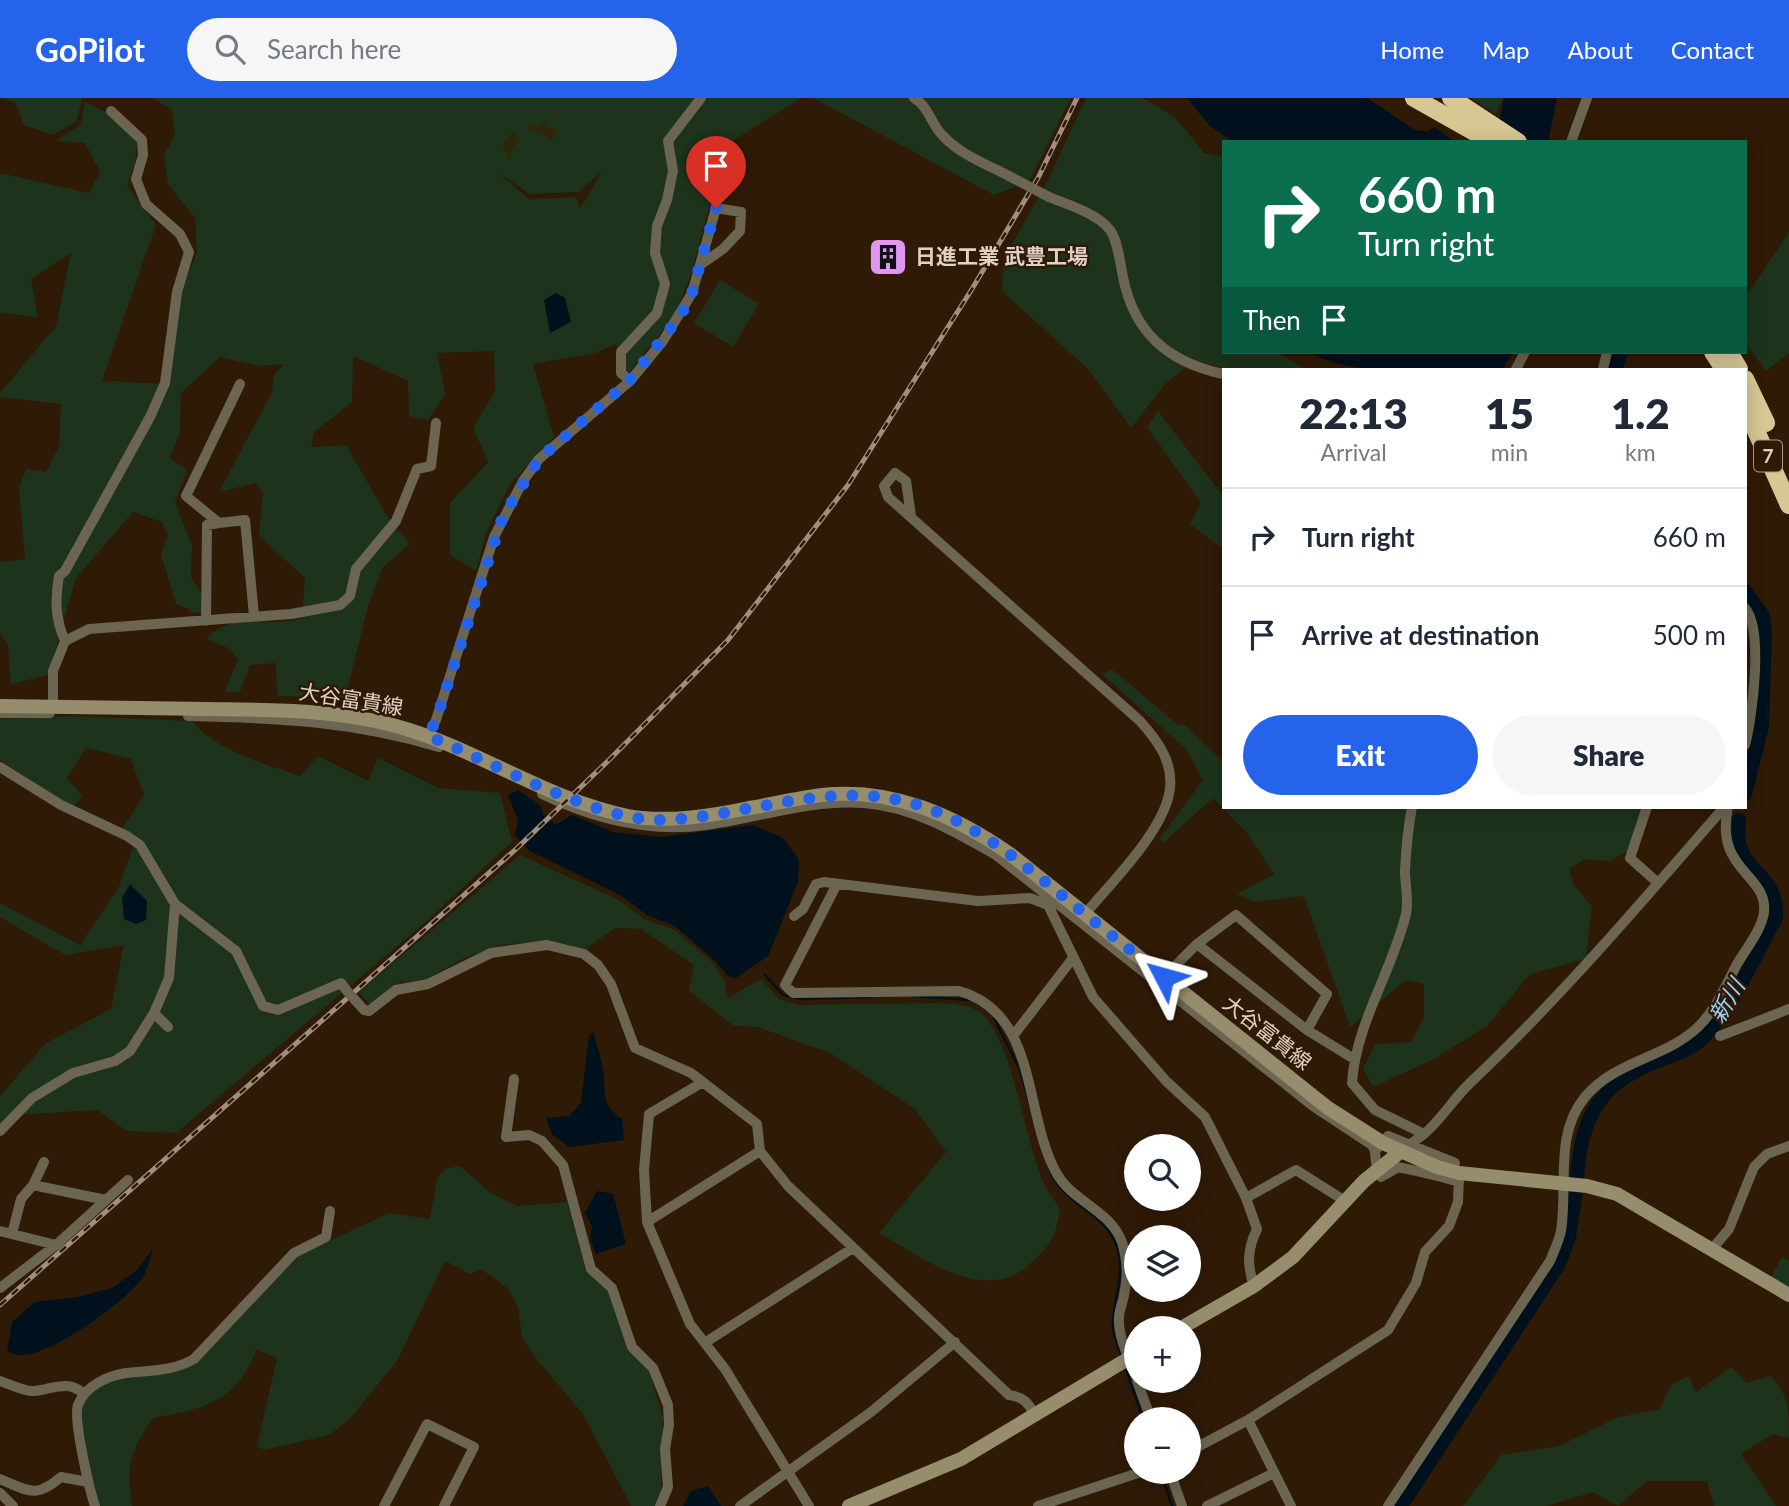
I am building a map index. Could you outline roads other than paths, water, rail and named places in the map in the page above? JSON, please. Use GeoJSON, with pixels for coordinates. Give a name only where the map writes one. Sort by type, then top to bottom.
{"type":"FeatureCollection","features":[{"type":"Feature","properties":{"kind":"highway"},"geometry":{"type":"LineString","coordinates":[[1414,98],[1514,140]]}},
{"type":"Feature","properties":{"kind":"highway"},"geometry":{"type":"LineString","coordinates":[[1451,98],[1490,140]]}},
{"type":"Feature","properties":{"kind":"highway","name":"7"},"geometry":{"type":"LineString","coordinates":[[1747,383],[1789,475]]}},
{"type":"Feature","properties":{"kind":"highway","name":"7"},"geometry":{"type":"LineString","coordinates":[[1747,411],[1789,505]]}},
{"type":"Feature","properties":{"kind":"main road","name":"大谷富貴線"},"geometry":{"type":"LineString","coordinates":[[0,706],[298,712],[370,720],[428,736],[570,798],[637,817],[659,820],[720,814],[822,795],[878,797],[926,807],[985,836],[1379,1147],[1405,1148],[1419,1161],[1458,1173],[1563,1182],[1618,1194],[1789,1294]]}},
{"type":"Feature","properties":{"kind":"main road"},"geometry":{"type":"LineString","coordinates":[[1201,1316],[1254,1286],[1307,1245],[1345,1201],[1387,1170],[1405,1148]]}},
{"type":"Feature","properties":{"kind":"main road"},"geometry":{"type":"LineString","coordinates":[[849,1506],[961,1459],[1124,1362]]}},
{"type":"Feature","properties":{"kind":"street"},"geometry":{"type":"LineString","coordinates":[[629,381],[621,373],[621,352],[657,313],[665,284],[655,253],[657,226],[667,200],[673,171],[668,141],[701,98]]}},
{"type":"Feature","properties":{"kind":"street"},"geometry":{"type":"LineString","coordinates":[[914,98],[924,104],[942,135],[962,152],[1094,218],[1111,231],[1127,298],[1137,322],[1161,347],[1203,370],[1222,374]]}},
{"type":"Feature","properties":{"kind":"street"},"geometry":{"type":"LineString","coordinates":[[1572,140],[1587,98]]}},
{"type":"Feature","properties":{"kind":"street"},"geometry":{"type":"LineString","coordinates":[[65,641],[57,622],[55,606],[59,576],[65,571],[150,417],[165,383],[177,292],[189,252],[180,234],[146,204],[136,179],[143,155],[142,140],[111,111]]}},
{"type":"Feature","properties":{"kind":"street"},"geometry":{"type":"LineString","coordinates":[[428,736],[436,720],[503,516],[539,459],[629,381],[681,315],[700,265],[716,208],[741,212],[740,231],[723,249],[700,265]]}},
{"type":"Feature","properties":{"kind":"street"},"geometry":{"type":"LineString","coordinates":[[219,523],[186,496],[240,384]]}},
{"type":"Feature","properties":{"kind":"street"},"geometry":{"type":"LineString","coordinates":[[53,706],[53,671],[65,641],[89,629],[291,614],[340,605],[350,596],[356,569],[396,521],[417,469],[431,466],[436,423]]}},
{"type":"Feature","properties":{"kind":"street"},"geometry":{"type":"LineString","coordinates":[[911,516],[1140,721],[1158,741],[1168,764],[1170,788],[1158,820],[1085,914]]}},
{"type":"Feature","properties":{"kind":"street"},"geometry":{"type":"LineString","coordinates":[[206,621],[207,524],[244,520],[254,616]]}},
{"type":"Feature","properties":{"kind":"street"},"geometry":{"type":"LineString","coordinates":[[1747,612],[1754,626],[1752,720],[1747,738]]}},
{"type":"Feature","properties":{"kind":"street"},"geometry":{"type":"LineString","coordinates":[[0,713],[289,718],[385,731],[472,761],[579,810],[616,822],[659,828],[706,825],[824,803],[865,803],[910,812],[946,825],[996,855],[1313,1106],[1379,1147],[1377,1163],[1387,1170],[1419,1161]]}},
{"type":"Feature","properties":{"kind":"street"},"geometry":{"type":"LineString","coordinates":[[0,767],[61,805],[127,836],[139,845],[175,904],[236,951],[260,1002],[268,1009],[278,1010],[341,983],[364,1010],[369,1011],[396,990],[428,984],[491,953],[535,946],[584,954],[598,965],[611,984],[635,1048],[691,1073],[757,1124],[760,1151],[788,1186],[1009,1395],[1020,1397],[1028,1403],[1036,1416]]}},
{"type":"Feature","properties":{"kind":"street"},"geometry":{"type":"LineString","coordinates":[[1412,809],[1406,836],[1407,912],[1367,1013],[1362,1042],[1354,1059],[1352,1083],[1375,1110],[1424,1134]]}},
{"type":"Feature","properties":{"kind":"street"},"geometry":{"type":"LineString","coordinates":[[1646,809],[1630,858],[1658,883]]}},
{"type":"Feature","properties":{"kind":"street"},"geometry":{"type":"LineString","coordinates":[[1388,1506],[1550,1261],[1561,1234],[1563,1182],[1570,1124],[1584,1098],[1602,1080],[1635,1060],[1674,1044],[1698,1027],[1757,929],[1764,911],[1759,889],[1729,853],[1724,834],[1728,809],[1720,812],[1538,1018],[1467,1085],[1439,1121],[1405,1148]]}},
{"type":"Feature","properties":{"kind":"street"},"geometry":{"type":"LineString","coordinates":[[794,916],[803,909],[816,884],[837,884],[978,901],[1030,898],[1048,905],[1093,997],[1166,1080],[1205,1117],[1246,1198],[1257,1229],[1250,1245],[1248,1268],[1254,1286]]}},
{"type":"Feature","properties":{"kind":"street"},"geometry":{"type":"LineString","coordinates":[[837,884],[785,985],[793,993],[959,991],[978,996],[994,1008],[1013,1036],[1056,1173],[1069,1188],[1110,1222],[1122,1245],[1127,1268],[1118,1317],[1124,1333]]}},
{"type":"Feature","properties":{"kind":"street"},"geometry":{"type":"LineString","coordinates":[[0,1131],[32,1098],[62,1079],[73,1073],[114,1062],[130,1051],[154,1013],[169,978],[175,904]]}},
{"type":"Feature","properties":{"kind":"street"},"geometry":{"type":"LineString","coordinates":[[1164,977],[1198,944],[1236,915],[1328,994],[1307,1030]]}},
{"type":"Feature","properties":{"kind":"street"},"geometry":{"type":"LineString","coordinates":[[1198,944],[1307,1030],[1354,1059]]}},
{"type":"Feature","properties":{"kind":"street"},"geometry":{"type":"LineString","coordinates":[[1013,1036],[1073,958]]}},
{"type":"Feature","properties":{"kind":"street"},"geometry":{"type":"LineString","coordinates":[[1720,1036],[1789,1009]]}},
{"type":"Feature","properties":{"kind":"street"},"geometry":{"type":"LineString","coordinates":[[154,1013],[168,1027]]}},
{"type":"Feature","properties":{"kind":"street"},"geometry":{"type":"LineString","coordinates":[[514,1079],[506,1137],[529,1135],[541,1141],[563,1165],[591,1269],[612,1288],[632,1347],[653,1368],[668,1405],[669,1425],[665,1450],[668,1487],[660,1506]]}},
{"type":"Feature","properties":{"kind":"street"},"geometry":{"type":"LineString","coordinates":[[703,1082],[649,1114],[644,1170],[647,1222],[690,1324],[706,1342],[809,1506]]}},
{"type":"Feature","properties":{"kind":"street"},"geometry":{"type":"LineString","coordinates":[[1713,1248],[1729,1229],[1754,1167],[1767,1154],[1789,1146]]}},
{"type":"Feature","properties":{"kind":"street"},"geometry":{"type":"LineString","coordinates":[[647,1222],[760,1151]]}},
{"type":"Feature","properties":{"kind":"street"},"geometry":{"type":"LineString","coordinates":[[12,1234],[21,1199],[33,1185],[44,1162]]}},
{"type":"Feature","properties":{"kind":"street"},"geometry":{"type":"LineString","coordinates":[[1246,1198],[1296,1170],[1345,1201]]}},
{"type":"Feature","properties":{"kind":"street"},"geometry":{"type":"LineString","coordinates":[[1201,1445],[1248,1420],[1388,1330],[1416,1283],[1425,1252],[1441,1238],[1449,1226],[1458,1202],[1458,1173]]}},
{"type":"Feature","properties":{"kind":"street"},"geometry":{"type":"LineString","coordinates":[[0,1288],[56,1245],[128,1180]]}},
{"type":"Feature","properties":{"kind":"street"},"geometry":{"type":"LineString","coordinates":[[33,1185],[106,1200]]}},
{"type":"Feature","properties":{"kind":"street"},"geometry":{"type":"LineString","coordinates":[[94,1506],[77,1407],[84,1394],[111,1376],[178,1368],[194,1359],[294,1252],[326,1237],[330,1211]]}},
{"type":"Feature","properties":{"kind":"street"},"geometry":{"type":"LineString","coordinates":[[0,1231],[56,1245]]}},
{"type":"Feature","properties":{"kind":"street"},"geometry":{"type":"LineString","coordinates":[[706,1342],[853,1248]]}},
{"type":"Feature","properties":{"kind":"street"},"geometry":{"type":"LineString","coordinates":[[740,1506],[871,1412],[955,1342]]}},
{"type":"Feature","properties":{"kind":"street"},"geometry":{"type":"LineString","coordinates":[[0,1381],[33,1391],[68,1386],[78,1388],[84,1394]]}},
{"type":"Feature","properties":{"kind":"street"},"geometry":{"type":"LineString","coordinates":[[1248,1420],[1290,1506]]}},
{"type":"Feature","properties":{"kind":"street"},"geometry":{"type":"LineString","coordinates":[[384,1506],[428,1424],[474,1447],[444,1506]]}},
{"type":"Feature","properties":{"kind":"street"},"geometry":{"type":"LineString","coordinates":[[1207,1506],[1274,1473]]}},
{"type":"Feature","properties":{"kind":"street"},"geometry":{"type":"LineString","coordinates":[[0,1479],[35,1493],[44,1491],[61,1477],[88,1482]]}},
{"type":"Feature","properties":{"kind":"street"},"geometry":{"type":"LineString","coordinates":[[1038,1506],[1124,1478]]}},
{"type":"Feature","properties":{"kind":"street"},"geometry":{"type":"LineString","coordinates":[[1174,1484],[1182,1506]]}},
{"type":"Feature","properties":{"kind":"street"},"geometry":{"type":"LineString","coordinates":[[0,1493],[13,1506]]}},
{"type":"Feature","properties":{"kind":"water"},"geometry":{"type":"Polygon","coordinates":[[[1187,98],[1367,98],[1415,130],[1428,132],[1434,127],[1452,140],[1230,140],[1209,125],[1187,98]]]}},
{"type":"Feature","properties":{"kind":"water"},"geometry":{"type":"Polygon","coordinates":[[[1504,98],[1557,98],[1548,140],[1479,140],[1500,118],[1504,98]]]}},
{"type":"Feature","properties":{"kind":"water"},"geometry":{"type":"Polygon","coordinates":[[[556,293],[565,298],[571,322],[550,333],[544,300],[556,293]]]}},
{"type":"Feature","properties":{"kind":"water"},"geometry":{"type":"Polygon","coordinates":[[[1314,354],[1512,354],[1504,368],[1364,368],[1329,361],[1314,354]]]}},
{"type":"Feature","properties":{"kind":"water"},"geometry":{"type":"Polygon","coordinates":[[[518,790],[540,805],[543,814],[556,825],[572,815],[613,832],[661,837],[753,825],[783,838],[799,860],[798,882],[768,956],[736,978],[729,977],[713,959],[675,926],[647,915],[620,895],[530,851],[515,835],[518,820],[508,795],[518,790]]]}},
{"type":"Feature","properties":{"kind":"water"},"geometry":{"type":"Polygon","coordinates":[[[130,884],[147,901],[146,920],[136,924],[124,919],[122,898],[130,884]]]}},
{"type":"Feature","properties":{"kind":"water"},"geometry":{"type":"Polygon","coordinates":[[[593,1032],[604,1073],[606,1101],[622,1119],[624,1140],[569,1147],[552,1134],[546,1118],[569,1116],[581,1103],[589,1036],[593,1032]]]}},
{"type":"Feature","properties":{"kind":"water"},"geometry":{"type":"Polygon","coordinates":[[[597,1191],[613,1194],[626,1244],[596,1254],[590,1238],[592,1226],[585,1213],[597,1191]]]}},
{"type":"Feature","properties":{"kind":"water"},"geometry":{"type":"Polygon","coordinates":[[[153,1249],[141,1280],[119,1302],[86,1326],[35,1352],[20,1355],[7,1351],[12,1322],[35,1302],[78,1297],[112,1288],[137,1270],[153,1249]]]}},
{"type":"Feature","properties":{"kind":"water"},"geometry":{"type":"Polygon","coordinates":[[[708,1486],[721,1506],[683,1506],[691,1491],[708,1486]]]}},
{"type":"Feature","properties":{"kind":"waterway","name":"新川"},"geometry":{"type":"LineString","coordinates":[[1615,368],[1620,354]]}},
{"type":"Feature","properties":{"kind":"waterway","name":"新川"},"geometry":{"type":"LineString","coordinates":[[1747,594],[1763,616],[1765,631],[1762,726],[1747,786]]}},
{"type":"Feature","properties":{"kind":"waterway","name":"新川"},"geometry":{"type":"LineString","coordinates":[[1577,1178],[1583,1138],[1596,1106],[1619,1081],[1635,1071],[1687,1049],[1703,1038],[1734,996],[1776,918],[1772,893],[1743,854],[1738,840],[1739,820]]}},
{"type":"Feature","properties":{"kind":"waterway"},"geometry":{"type":"LineString","coordinates":[[765,975],[783,995],[800,999],[871,997]]}},
{"type":"Feature","properties":{"kind":"waterway"},"geometry":{"type":"LineString","coordinates":[[913,996],[969,1000]]}},
{"type":"Feature","properties":{"kind":"waterway"},"geometry":{"type":"LineString","coordinates":[[994,1018],[1020,1070],[1030,1105]]}},
{"type":"Feature","properties":{"kind":"waterway"},"geometry":{"type":"LineString","coordinates":[[1049,1168],[1063,1190],[1102,1223],[1116,1244],[1120,1272],[1113,1324],[1121,1355]]}},
{"type":"Feature","properties":{"kind":"waterway","name":"新川"},"geometry":{"type":"LineString","coordinates":[[1401,1506],[1559,1264],[1569,1237],[1576,1190]]}},
{"type":"Feature","properties":{"kind":"waterway"},"geometry":{"type":"LineString","coordinates":[[1134,1393],[1139,1407]]}},
{"type":"Feature","properties":{"kind":"waterway"},"geometry":{"type":"LineString","coordinates":[[1165,1484],[1172,1506]]}},
{"type":"Feature","properties":{"kind":"railway"},"geometry":{"type":"LineString","coordinates":[[0,1305],[515,850],[728,640],[848,485],[972,289],[1038,178],[1077,98]]}},
{"type":"Feature","properties":{"kind":"place","name":"日進工業 武豊工場"},"geometry":{"type":"Point","coordinates":[888,257]}}]}
